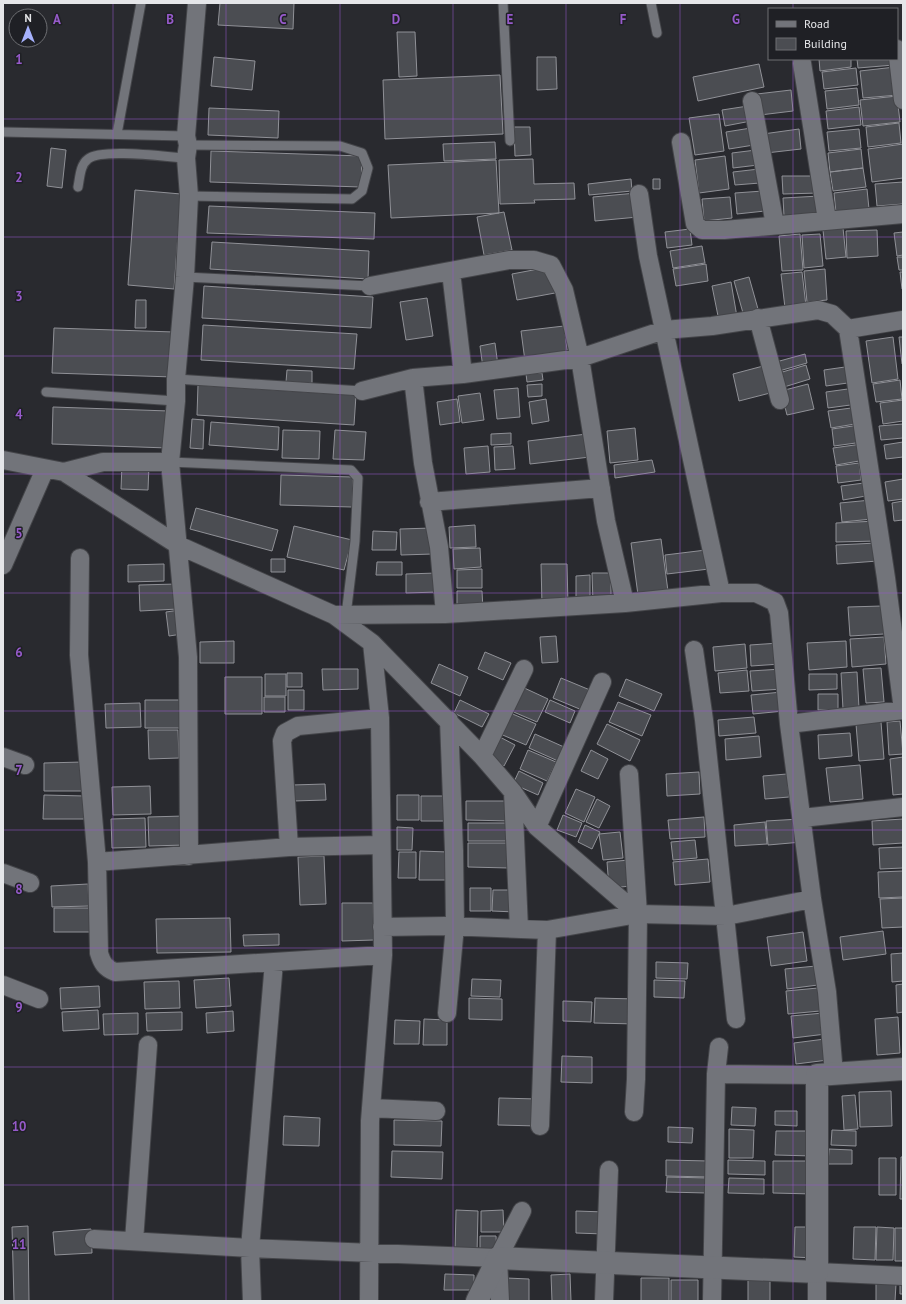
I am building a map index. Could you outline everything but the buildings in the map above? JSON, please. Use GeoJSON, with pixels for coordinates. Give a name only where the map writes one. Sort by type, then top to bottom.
{"type":"FeatureCollection","features":[{"type":"Feature","properties":{"kind":"street"},"geometry":{"type":"LineString","coordinates":[[189,856],[188,657],[170,462],[185,277],[189,196],[187,146],[197,3]]}},
{"type":"Feature","properties":{"kind":"street"},"geometry":{"type":"LineString","coordinates":[[898,58],[903,100]]}},
{"type":"Feature","properties":{"kind":"street"},"geometry":{"type":"LineString","coordinates":[[802,63],[827,220]]}},
{"type":"Feature","properties":{"kind":"street"},"geometry":{"type":"LineString","coordinates":[[752,101],[775,225]]}},
{"type":"Feature","properties":{"kind":"street"},"geometry":{"type":"LineString","coordinates":[[681,142],[695,224],[698,228],[706,231],[903,214]]}},
{"type":"Feature","properties":{"kind":"street"},"geometry":{"type":"LineString","coordinates":[[639,194],[648,256],[721,593]]}},
{"type":"Feature","properties":{"kind":"street"},"geometry":{"type":"LineString","coordinates":[[370,286],[509,260],[534,260],[551,265],[564,290],[580,358],[606,521],[625,604]]}},
{"type":"Feature","properties":{"kind":"street"},"geometry":{"type":"LineString","coordinates":[[451,272],[463,374]]}},
{"type":"Feature","properties":{"kind":"street"},"geometry":{"type":"LineString","coordinates":[[362,391],[413,378],[463,374],[580,358],[664,330],[712,326],[818,310],[832,314],[848,329],[903,710],[789,724]]}},
{"type":"Feature","properties":{"kind":"street"},"geometry":{"type":"LineString","coordinates":[[758,318],[780,400]]}},
{"type":"Feature","properties":{"kind":"street"},"geometry":{"type":"LineString","coordinates":[[848,329],[903,320]]}},
{"type":"Feature","properties":{"kind":"street"},"geometry":{"type":"LineString","coordinates":[[413,378],[415,405],[429,502],[439,547],[445,614]]}},
{"type":"Feature","properties":{"kind":"street"},"geometry":{"type":"LineString","coordinates":[[3,460],[64,472],[103,462],[170,462]]}},
{"type":"Feature","properties":{"kind":"street"},"geometry":{"type":"LineString","coordinates":[[3,565],[45,469]]}},
{"type":"Feature","properties":{"kind":"street"},"geometry":{"type":"LineString","coordinates":[[64,472],[178,545],[340,615],[372,643],[449,720],[513,792],[537,828],[638,914]]}},
{"type":"Feature","properties":{"kind":"street"},"geometry":{"type":"LineString","coordinates":[[429,502],[601,488]]}},
{"type":"Feature","properties":{"kind":"street"},"geometry":{"type":"LineString","coordinates":[[80,558],[79,655],[97,862],[99,953],[101,961],[107,969],[115,972],[383,956]]}},
{"type":"Feature","properties":{"kind":"street"},"geometry":{"type":"LineString","coordinates":[[340,615],[445,614],[625,604],[721,593],[756,593],[776,602],[779,613],[789,724],[812,900],[827,992],[826,1075],[816,1301]]}},
{"type":"Feature","properties":{"kind":"street"},"geometry":{"type":"LineString","coordinates":[[368,1301],[371,1108],[383,956],[380,844],[380,718],[372,643]]}},
{"type":"Feature","properties":{"kind":"street"},"geometry":{"type":"LineString","coordinates":[[694,650],[704,720],[736,1019]]}},
{"type":"Feature","properties":{"kind":"street"},"geometry":{"type":"LineString","coordinates":[[482,756],[524,669]]}},
{"type":"Feature","properties":{"kind":"street"},"geometry":{"type":"LineString","coordinates":[[537,828],[602,682]]}},
{"type":"Feature","properties":{"kind":"street"},"geometry":{"type":"LineString","coordinates":[[289,847],[282,741],[285,733],[298,726],[380,718]]}},
{"type":"Feature","properties":{"kind":"street"},"geometry":{"type":"LineString","coordinates":[[448,1012],[455,926],[449,720]]}},
{"type":"Feature","properties":{"kind":"street"},"geometry":{"type":"LineString","coordinates":[[3,757],[25,765]]}},
{"type":"Feature","properties":{"kind":"street"},"geometry":{"type":"LineString","coordinates":[[629,774],[638,914],[636,1078],[634,1112]]}},
{"type":"Feature","properties":{"kind":"street"},"geometry":{"type":"LineString","coordinates":[[513,792],[519,929]]}},
{"type":"Feature","properties":{"kind":"street"},"geometry":{"type":"LineString","coordinates":[[802,818],[903,807]]}},
{"type":"Feature","properties":{"kind":"street"},"geometry":{"type":"LineString","coordinates":[[97,862],[289,847],[380,844]]}},
{"type":"Feature","properties":{"kind":"street"},"geometry":{"type":"LineString","coordinates":[[3,873],[30,883]]}},
{"type":"Feature","properties":{"kind":"street"},"geometry":{"type":"LineString","coordinates":[[382,927],[455,926],[547,930],[638,914],[726,916],[812,900]]}},
{"type":"Feature","properties":{"kind":"street"},"geometry":{"type":"LineString","coordinates":[[540,1126],[547,930]]}},
{"type":"Feature","properties":{"kind":"street"},"geometry":{"type":"LineString","coordinates":[[252,1301],[250,1248],[274,962]]}},
{"type":"Feature","properties":{"kind":"street"},"geometry":{"type":"LineString","coordinates":[[3,985],[39,999]]}},
{"type":"Feature","properties":{"kind":"street"},"geometry":{"type":"LineString","coordinates":[[134,1241],[148,1045]]}},
{"type":"Feature","properties":{"kind":"street"},"geometry":{"type":"LineString","coordinates":[[712,1301],[711,1268],[716,1074],[719,1048]]}},
{"type":"Feature","properties":{"kind":"street"},"geometry":{"type":"LineString","coordinates":[[716,1074],[826,1075],[903,1069]]}},
{"type":"Feature","properties":{"kind":"street"},"geometry":{"type":"LineString","coordinates":[[371,1108],[436,1111]]}},
{"type":"Feature","properties":{"kind":"street"},"geometry":{"type":"LineString","coordinates":[[604,1301],[609,1170]]}},
{"type":"Feature","properties":{"kind":"street"},"geometry":{"type":"LineString","coordinates":[[477,1301],[522,1211]]}},
{"type":"Feature","properties":{"kind":"street"},"geometry":{"type":"LineString","coordinates":[[94,1239],[250,1248],[903,1276]]}},
{"type":"Feature","properties":{"kind":"street"},"geometry":{"type":"LineString","coordinates":[[498,1258],[500,1301]]}},
{"type":"Feature","properties":{"kind":"lane"},"geometry":{"type":"LineString","coordinates":[[117,134],[141,3]]}},
{"type":"Feature","properties":{"kind":"lane"},"geometry":{"type":"LineString","coordinates":[[503,3],[510,141]]}},
{"type":"Feature","properties":{"kind":"lane"},"geometry":{"type":"LineString","coordinates":[[651,3],[656,33]]}},
{"type":"Feature","properties":{"kind":"lane"},"geometry":{"type":"LineString","coordinates":[[3,132],[117,134],[187,146]]}},
{"type":"Feature","properties":{"kind":"lane"},"geometry":{"type":"LineString","coordinates":[[78,187],[82,166],[89,158],[94,156],[187,146],[340,146],[362,153],[368,168],[362,191],[352,199],[189,196]]}},
{"type":"Feature","properties":{"kind":"lane"},"geometry":{"type":"LineString","coordinates":[[185,277],[370,286]]}},
{"type":"Feature","properties":{"kind":"lane"},"geometry":{"type":"LineString","coordinates":[[176,380],[362,391]]}},
{"type":"Feature","properties":{"kind":"lane"},"geometry":{"type":"LineString","coordinates":[[46,392],[176,401]]}},
{"type":"Feature","properties":{"kind":"lane"},"geometry":{"type":"LineString","coordinates":[[170,462],[351,470],[354,472],[358,478],[355,534],[340,615]]}}]}
